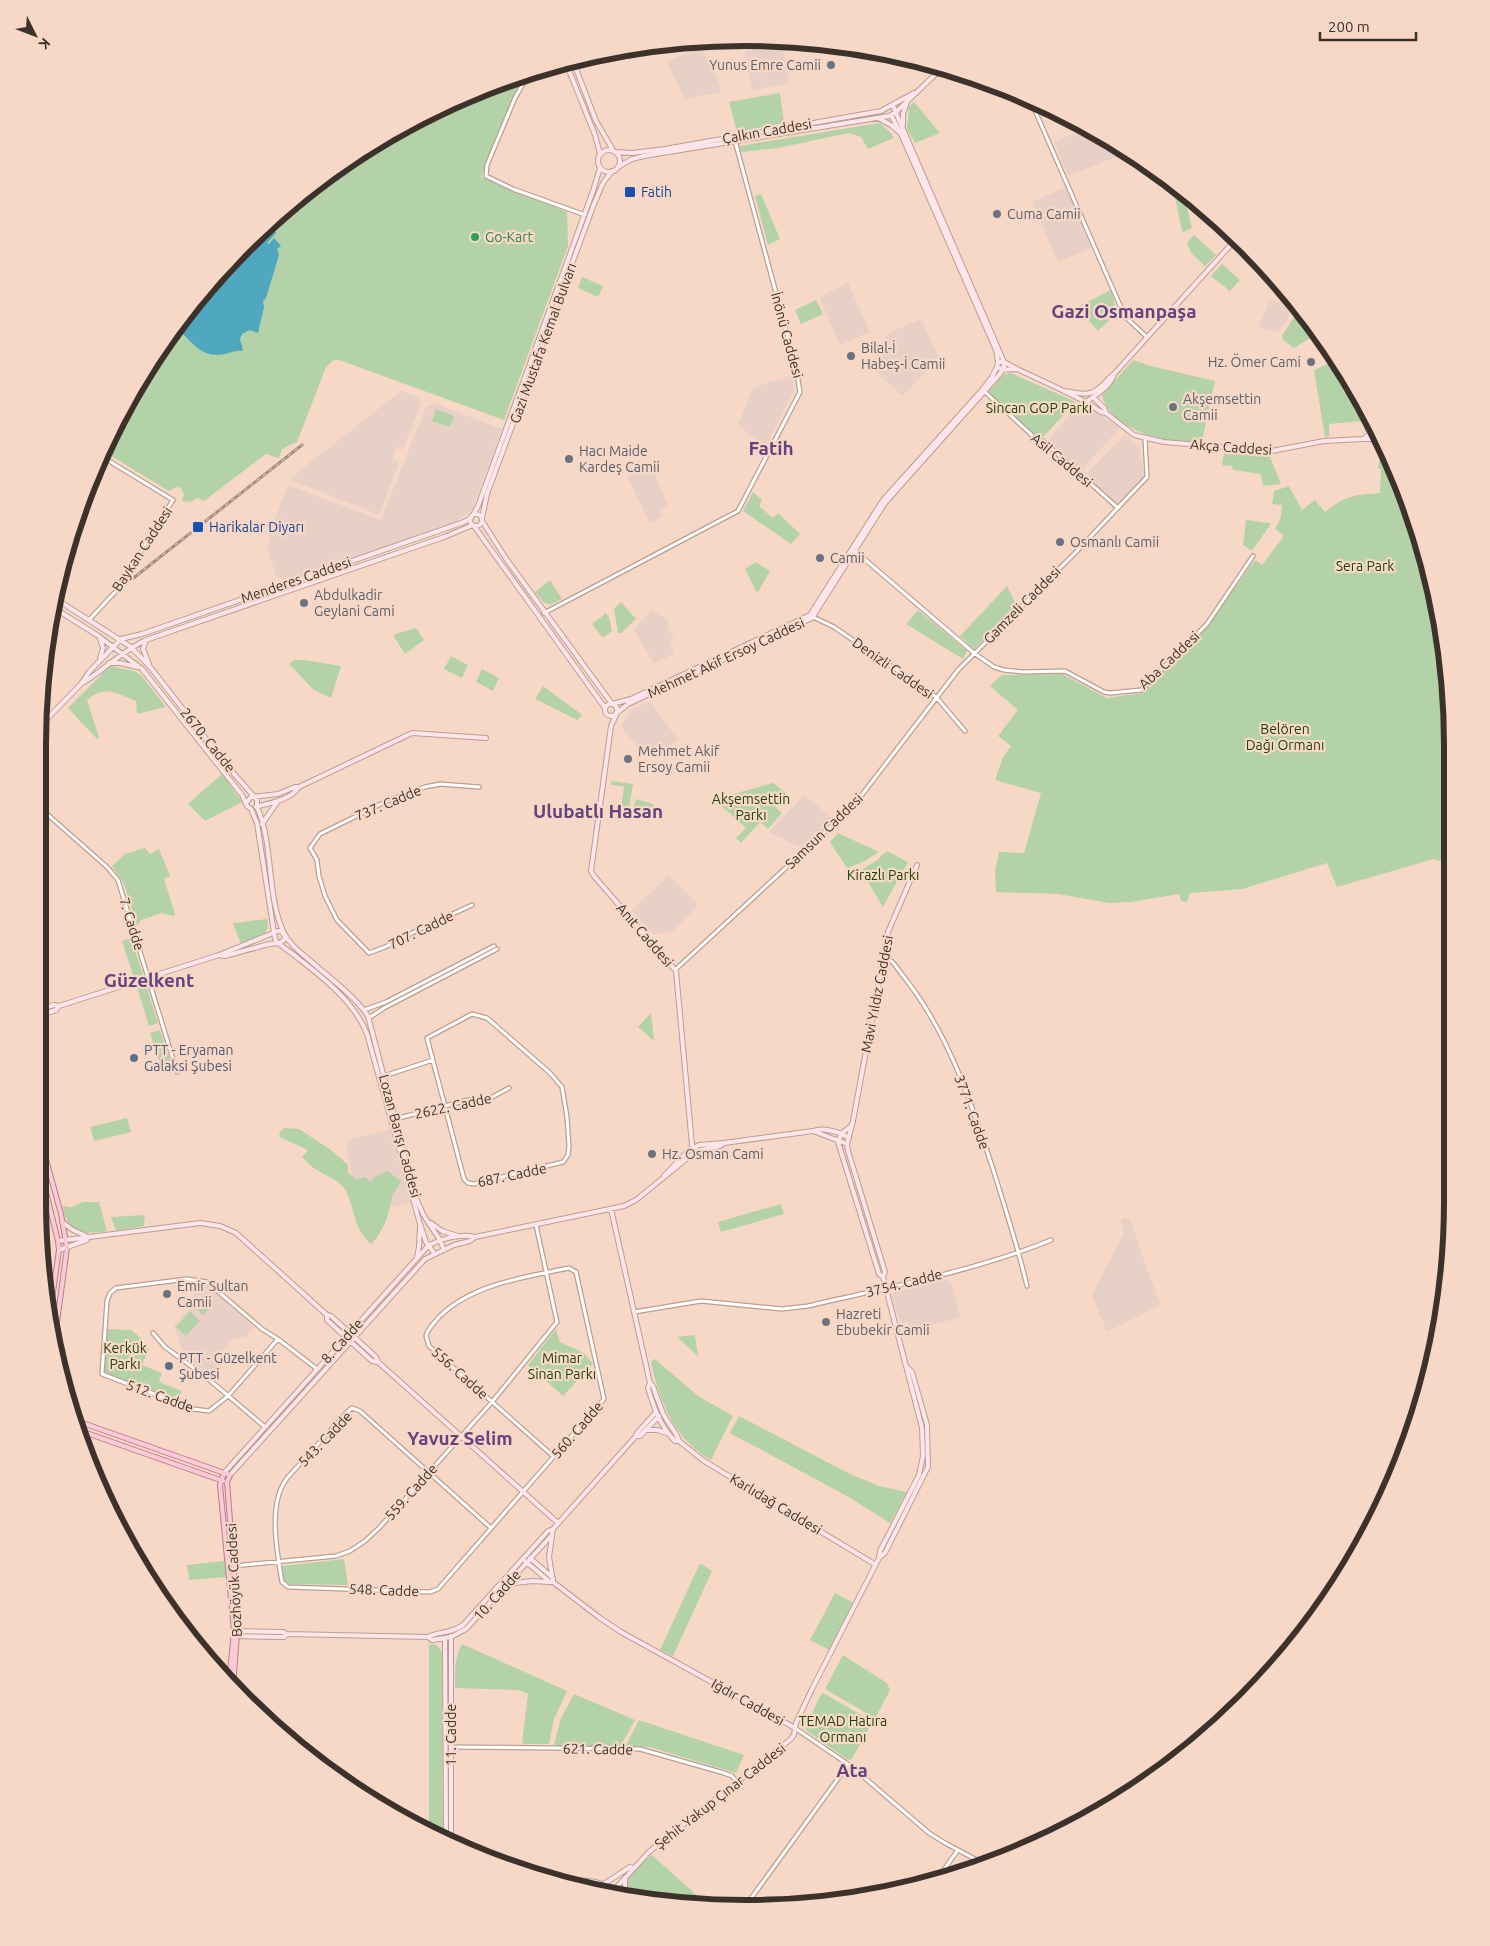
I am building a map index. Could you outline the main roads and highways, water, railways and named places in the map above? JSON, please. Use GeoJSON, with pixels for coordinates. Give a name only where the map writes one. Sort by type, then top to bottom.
{"type":"FeatureCollection","features":[{"type":"Feature","properties":{"kind":"main road"},"geometry":{"type":"LineString","coordinates":[[568,69],[595,135],[600,154],[598,161],[600,168],[612,171],[618,167],[620,160],[596,121],[575,68]]}},
{"type":"Feature","properties":{"kind":"main road","name":"Çalkın Caddesi"},"geometry":{"type":"LineString","coordinates":[[614,151],[632,152],[665,149],[891,115],[936,73]]}},
{"type":"Feature","properties":{"kind":"main road","name":"Çalkın Caddesi"},"geometry":{"type":"LineString","coordinates":[[618,167],[642,156],[887,109],[914,93]]}},
{"type":"Feature","properties":{"kind":"main road"},"geometry":{"type":"LineString","coordinates":[[903,127],[903,114],[907,101]]}},
{"type":"Feature","properties":{"kind":"main road"},"geometry":{"type":"LineString","coordinates":[[893,106],[1004,362],[1003,370]]}},
{"type":"Feature","properties":{"kind":"main road"},"geometry":{"type":"LineString","coordinates":[[887,109],[901,134],[996,350],[997,367],[1003,370],[1017,369]]}},
{"type":"Feature","properties":{"kind":"main road"},"geometry":{"type":"LineString","coordinates":[[878,118],[891,125],[901,134]]}},
{"type":"Feature","properties":{"kind":"main road"},"geometry":{"type":"LineString","coordinates":[[600,154],[606,150],[614,151]]}},
{"type":"Feature","properties":{"kind":"main road","name":"Gazi Mustafa Kemal Bulvarı"},"geometry":{"type":"LineString","coordinates":[[472,516],[478,506],[585,215],[600,168]]}},
{"type":"Feature","properties":{"kind":"main road","name":"Gazi Mustafa Kemal Bulvarı"},"geometry":{"type":"LineString","coordinates":[[482,519],[488,494],[594,204],[603,183],[612,171]]}},
{"type":"Feature","properties":{"kind":"main road"},"geometry":{"type":"LineString","coordinates":[[1078,399],[1082,394],[1097,390],[1114,374],[1232,244]]}},
{"type":"Feature","properties":{"kind":"main road"},"geometry":{"type":"LineString","coordinates":[[998,362],[1004,362],[1086,402],[1093,398],[1113,378],[1114,374]]}},
{"type":"Feature","properties":{"kind":"main road","name":"Mehmet Akif Ersoy Caddesi"},"geometry":{"type":"LineString","coordinates":[[612,704],[631,699],[812,616],[881,504],[982,390],[997,367]]}},
{"type":"Feature","properties":{"kind":"main road","name":"Mehmet Akif Ersoy Caddesi"},"geometry":{"type":"LineString","coordinates":[[617,713],[628,704],[812,616],[885,503],[1003,370]]}},
{"type":"Feature","properties":{"kind":"main road"},"geometry":{"type":"LineString","coordinates":[[1064,391],[1093,398]]}},
{"type":"Feature","properties":{"kind":"main road","name":"Akça Caddesi"},"geometry":{"type":"LineString","coordinates":[[1093,398],[1106,413],[1129,432],[1145,439],[1268,451],[1324,441],[1373,439]]}},
{"type":"Feature","properties":{"kind":"main road","name":"Akça Caddesi"},"geometry":{"type":"LineString","coordinates":[[1086,402],[1101,412],[1106,413]]}},
{"type":"Feature","properties":{"kind":"main road"},"geometry":{"type":"LineString","coordinates":[[1363,439],[1371,434]]}},
{"type":"Feature","properties":{"kind":"main road"},"geometry":{"type":"LineString","coordinates":[[478,514],[482,519],[484,527],[506,560],[616,707],[617,713],[611,726],[606,708],[473,525],[472,516],[478,514]]}},
{"type":"Feature","properties":{"kind":"main road","name":"Menderes Caddesi"},"geometry":{"type":"LineString","coordinates":[[120,638],[142,634],[272,589],[464,522],[472,516]]}},
{"type":"Feature","properties":{"kind":"main road","name":"Menderes Caddesi"},"geometry":{"type":"LineString","coordinates":[[81,684],[121,654],[146,640],[444,537],[473,525],[479,525],[482,519]]}},
{"type":"Feature","properties":{"kind":"main road"},"geometry":{"type":"LineString","coordinates":[[272,589],[274,595]]}},
{"type":"Feature","properties":{"kind":"main road","name":"2670. Cadde"},"geometry":{"type":"LineString","coordinates":[[61,602],[132,647],[254,797]]}},
{"type":"Feature","properties":{"kind":"main road","name":"2670. Cadde"},"geometry":{"type":"LineString","coordinates":[[60,612],[99,637],[142,669],[233,783],[246,803]]}},
{"type":"Feature","properties":{"kind":"main road"},"geometry":{"type":"LineString","coordinates":[[97,664],[103,648],[99,637]]}},
{"type":"Feature","properties":{"kind":"main road"},"geometry":{"type":"LineString","coordinates":[[47,720],[81,684],[88,672],[120,638]]}},
{"type":"Feature","properties":{"kind":"main road"},"geometry":{"type":"LineString","coordinates":[[146,640],[143,649],[151,668]]}},
{"type":"Feature","properties":{"kind":"main road"},"geometry":{"type":"LineString","coordinates":[[107,664],[120,662],[142,669]]}},
{"type":"Feature","properties":{"kind":"main road"},"geometry":{"type":"LineString","coordinates":[[606,708],[612,704]]}},
{"type":"Feature","properties":{"kind":"main road"},"geometry":{"type":"LineString","coordinates":[[607,715],[612,716],[617,713]]}},
{"type":"Feature","properties":{"kind":"main road","name":"Anıt Caddesi"},"geometry":{"type":"LineString","coordinates":[[611,726],[591,871],[676,970],[694,1147],[696,1151]]}},
{"type":"Feature","properties":{"kind":"main road"},"geometry":{"type":"LineString","coordinates":[[278,944],[274,934],[257,823],[251,808],[246,803],[249,798],[278,794],[299,787],[412,733],[486,738]]}},
{"type":"Feature","properties":{"kind":"main road"},"geometry":{"type":"LineString","coordinates":[[251,808],[279,800],[297,792],[299,787]]}},
{"type":"Feature","properties":{"kind":"main road"},"geometry":{"type":"LineString","coordinates":[[254,797],[258,801],[257,807]]}},
{"type":"Feature","properties":{"kind":"main road"},"geometry":{"type":"LineString","coordinates":[[262,824],[279,800]]}},
{"type":"Feature","properties":{"kind":"main road","name":"Lozan Barışı Caddesi"},"geometry":{"type":"LineString","coordinates":[[257,807],[262,824],[278,916],[284,934],[297,950],[364,1010],[369,1018],[416,1196],[426,1220],[440,1240],[444,1250]]}},
{"type":"Feature","properties":{"kind":"main road","name":"Mavi Yıldız Caddesi"},"geometry":{"type":"LineString","coordinates":[[847,1144],[888,932],[916,865]]}},
{"type":"Feature","properties":{"kind":"main road"},"geometry":{"type":"LineString","coordinates":[[46,1008],[59,1006],[219,955],[280,931],[284,934],[284,940],[278,944],[269,944],[225,956],[219,955]]}},
{"type":"Feature","properties":{"kind":"main road","name":"Lozan Barışı Caddesi"},"geometry":{"type":"LineString","coordinates":[[278,944],[301,960],[358,1014],[367,1034],[420,1224],[428,1246],[434,1254]]}},
{"type":"Feature","properties":{"kind":"main road"},"geometry":{"type":"LineString","coordinates":[[46,1013],[56,1010],[59,1006]]}},
{"type":"Feature","properties":{"kind":"main road"},"geometry":{"type":"LineString","coordinates":[[358,1014],[364,1010]]}},
{"type":"Feature","properties":{"kind":"main road"},"geometry":{"type":"LineString","coordinates":[[361,1021],[369,1018]]}},
{"type":"Feature","properties":{"kind":"main road"},"geometry":{"type":"LineString","coordinates":[[852,1126],[841,1134],[838,1142],[879,1274],[883,1278],[886,1288],[922,1428],[923,1456],[919,1474],[880,1550],[879,1558]]}},
{"type":"Feature","properties":{"kind":"main road"},"geometry":{"type":"LineString","coordinates":[[664,1176],[694,1147],[817,1129],[827,1130],[849,1138]]}},
{"type":"Feature","properties":{"kind":"main road"},"geometry":{"type":"LineString","coordinates":[[813,1131],[847,1144],[885,1272],[883,1278]]}},
{"type":"Feature","properties":{"kind":"main road"},"geometry":{"type":"LineString","coordinates":[[664,1176],[696,1151],[720,1146],[724,1143]]}},
{"type":"Feature","properties":{"kind":"main road"},"geometry":{"type":"LineString","coordinates":[[46,1161],[67,1248],[57,1321]]}},
{"type":"Feature","properties":{"kind":"main road","name":"8. Cadde"},"geometry":{"type":"LineString","coordinates":[[230,1475],[428,1246],[440,1240],[475,1237],[624,1206],[636,1200],[664,1176]]}},
{"type":"Feature","properties":{"kind":"main road"},"geometry":{"type":"LineString","coordinates":[[46,1192],[59,1250],[53,1295]]}},
{"type":"Feature","properties":{"kind":"main road","name":"Karlıdağ Caddesi"},"geometry":{"type":"LineString","coordinates":[[611,1209],[650,1383],[653,1386],[660,1408],[678,1437],[678,1441]]}},
{"type":"Feature","properties":{"kind":"main road"},"geometry":{"type":"LineString","coordinates":[[426,1220],[442,1231],[463,1237]]}},
{"type":"Feature","properties":{"kind":"main road"},"geometry":{"type":"LineString","coordinates":[[62,1222],[78,1233],[91,1238]]}},
{"type":"Feature","properties":{"kind":"main road"},"geometry":{"type":"LineString","coordinates":[[864,1223],[869,1222]]}},
{"type":"Feature","properties":{"kind":"main road"},"geometry":{"type":"LineString","coordinates":[[58,1241],[200,1223],[224,1227],[236,1233],[327,1315],[331,1316],[352,1334],[376,1356],[378,1362],[558,1523]]}},
{"type":"Feature","properties":{"kind":"main road"},"geometry":{"type":"LineString","coordinates":[[415,1262],[419,1247],[420,1224]]}},
{"type":"Feature","properties":{"kind":"main road","name":"8. Cadde"},"geometry":{"type":"LineString","coordinates":[[352,1334],[418,1264],[434,1254],[470,1241],[475,1237]]}},
{"type":"Feature","properties":{"kind":"main road"},"geometry":{"type":"LineString","coordinates":[[59,1250],[91,1238]]}},
{"type":"Feature","properties":{"kind":"main road"},"geometry":{"type":"LineString","coordinates":[[327,1315],[328,1320],[348,1339],[372,1361],[378,1362]]}},
{"type":"Feature","properties":{"kind":"main road","name":"8. Cadde"},"geometry":{"type":"LineString","coordinates":[[224,1473],[317,1369],[348,1339]]}},
{"type":"Feature","properties":{"kind":"main road"},"geometry":{"type":"LineString","coordinates":[[879,1558],[885,1553],[925,1475],[928,1456],[927,1425],[912,1372],[908,1368]]}},
{"type":"Feature","properties":{"kind":"main road","name":"Karlıdağ Caddesi"},"geometry":{"type":"LineString","coordinates":[[650,1383],[648,1388],[658,1418],[667,1433],[675,1441],[678,1441],[704,1461],[876,1565]]}},
{"type":"Feature","properties":{"kind":"main road","name":"10. Cadde"},"geometry":{"type":"LineString","coordinates":[[236,1631],[428,1638],[432,1635],[446,1636],[461,1633],[508,1584],[548,1531],[553,1529],[660,1408]]}},
{"type":"Feature","properties":{"kind":"main road","name":"10. Cadde"},"geometry":{"type":"LineString","coordinates":[[636,1436],[640,1436],[663,1413]]}},
{"type":"Feature","properties":{"kind":"main road"},"geometry":{"type":"LineString","coordinates":[[82,1423],[230,1475]]}},
{"type":"Feature","properties":{"kind":"main road"},"geometry":{"type":"LineString","coordinates":[[646,1430],[657,1430],[667,1433]]}},
{"type":"Feature","properties":{"kind":"main road"},"geometry":{"type":"LineString","coordinates":[[86,1433],[227,1482]]}},
{"type":"Feature","properties":{"kind":"main road"},"geometry":{"type":"LineString","coordinates":[[923,1456],[928,1456]]}},
{"type":"Feature","properties":{"kind":"main road","name":"Bozhöyük Caddesi"},"geometry":{"type":"LineString","coordinates":[[224,1473],[221,1480],[236,1631]]}},
{"type":"Feature","properties":{"kind":"main road","name":"Bozhöyük Caddesi"},"geometry":{"type":"LineString","coordinates":[[230,1475],[227,1482],[234,1566],[236,1631],[234,1676]]}},
{"type":"Feature","properties":{"kind":"main road"},"geometry":{"type":"LineString","coordinates":[[508,1584],[552,1580],[549,1557],[553,1529]]}},
{"type":"Feature","properties":{"kind":"main road","name":"10. Cadde"},"geometry":{"type":"LineString","coordinates":[[529,1557],[552,1535]]}},
{"type":"Feature","properties":{"kind":"main road","name":"Iğdır Caddesi"},"geometry":{"type":"LineString","coordinates":[[529,1557],[552,1580]]}},
{"type":"Feature","properties":{"kind":"main road","name":"Şehit Yakup Çınar Caddesi"},"geometry":{"type":"LineString","coordinates":[[633,1868],[649,1852],[782,1748],[794,1735],[798,1719],[812,1689],[879,1558]]}},
{"type":"Feature","properties":{"kind":"main road","name":"10. Cadde"},"geometry":{"type":"LineString","coordinates":[[451,1635],[468,1621],[525,1562]]}},
{"type":"Feature","properties":{"kind":"main road","name":"Iğdır Caddesi"},"geometry":{"type":"LineString","coordinates":[[525,1562],[621,1632],[795,1728]]}},
{"type":"Feature","properties":{"kind":"main road","name":"10. Cadde"},"geometry":{"type":"LineString","coordinates":[[236,1636],[284,1637],[287,1634]]}},
{"type":"Feature","properties":{"kind":"main road","name":"11. Cadde"},"geometry":{"type":"LineString","coordinates":[[451,1635],[451,1835]]}},
{"type":"Feature","properties":{"kind":"main road","name":"Bozhöyük Caddesi"},"geometry":{"type":"LineString","coordinates":[[230,1673],[236,1636]]}},
{"type":"Feature","properties":{"kind":"main road","name":"11. Cadde"},"geometry":{"type":"LineString","coordinates":[[446,1636],[446,1833]]}},
{"type":"Feature","properties":{"kind":"main road"},"geometry":{"type":"LineString","coordinates":[[616,1887],[633,1868]]}},
{"type":"Feature","properties":{"kind":"main road"},"geometry":{"type":"LineString","coordinates":[[590,1882],[604,1884],[633,1868]]}},
{"type":"Feature","properties":{"kind":"main road"},"geometry":{"type":"LineString","coordinates":[[625,1878],[625,1889]]}},
{"type":"Feature","properties":{"kind":"water"},"geometry":{"type":"Polygon","coordinates":[[[273,230],[276,233],[267,243],[269,244],[274,238],[281,246],[277,249],[279,255],[266,298],[263,301],[264,307],[258,333],[250,330],[242,334],[240,339],[243,350],[218,355],[201,350],[183,334],[181,334],[220,284],[273,230]]]}},
{"type":"Feature","properties":{"kind":"railway"},"geometry":{"type":"LineString","coordinates":[[131,580],[302,445]]}},
{"type":"Feature","properties":{"kind":"place","name":"Yunus Emre Camii"},"geometry":{"type":"Point","coordinates":[831,65]}},
{"type":"Feature","properties":{"kind":"place","name":"Fatih"},"geometry":{"type":"Point","coordinates":[630,192]}},
{"type":"Feature","properties":{"kind":"place","name":"Cuma Camii"},"geometry":{"type":"Point","coordinates":[997,214]}},
{"type":"Feature","properties":{"kind":"place","name":"Go-Kart"},"geometry":{"type":"Point","coordinates":[475,237]}},
{"type":"Feature","properties":{"kind":"place","name":"Bilal-İ Habeş-İ Camii"},"geometry":{"type":"Point","coordinates":[851,356]}},
{"type":"Feature","properties":{"kind":"place","name":"Hz. Ömer Cami"},"geometry":{"type":"Point","coordinates":[1311,362]}},
{"type":"Feature","properties":{"kind":"place","name":"Akşemsettin Camii"},"geometry":{"type":"Point","coordinates":[1173,407]}},
{"type":"Feature","properties":{"kind":"place","name":"Hacı Maide Kardeş Camii"},"geometry":{"type":"Point","coordinates":[569,459]}},
{"type":"Feature","properties":{"kind":"place","name":"Harikalar Diyarı"},"geometry":{"type":"Point","coordinates":[198,527]}},
{"type":"Feature","properties":{"kind":"place","name":"Osmanlı Camii"},"geometry":{"type":"Point","coordinates":[1060,542]}},
{"type":"Feature","properties":{"kind":"place","name":"Camii"},"geometry":{"type":"Point","coordinates":[820,558]}},
{"type":"Feature","properties":{"kind":"place","name":"Abdulkadir Geylani Cami"},"geometry":{"type":"Point","coordinates":[304,603]}},
{"type":"Feature","properties":{"kind":"place","name":"Mehmet Akif Ersoy Camii"},"geometry":{"type":"Point","coordinates":[628,759]}},
{"type":"Feature","properties":{"kind":"place","name":"PTT - Eryaman Galaksi Şubesi"},"geometry":{"type":"Point","coordinates":[134,1058]}},
{"type":"Feature","properties":{"kind":"place","name":"Hz. Osman Cami"},"geometry":{"type":"Point","coordinates":[652,1154]}},
{"type":"Feature","properties":{"kind":"place","name":"Emir Sultan Camii"},"geometry":{"type":"Point","coordinates":[167,1294]}},
{"type":"Feature","properties":{"kind":"place","name":"Hazreti Ebubekir Camii"},"geometry":{"type":"Point","coordinates":[826,1322]}},
{"type":"Feature","properties":{"kind":"place","name":"PTT - Güzelkent Şubesi"},"geometry":{"type":"Point","coordinates":[169,1366]}},
{"type":"Feature","properties":{"kind":"district","name":"Gazi Osmanpaşa"},"geometry":{"type":"Point","coordinates":[1124,311]}},
{"type":"Feature","properties":{"kind":"district","name":"Fatih"},"geometry":{"type":"Point","coordinates":[771,448]}},
{"type":"Feature","properties":{"kind":"district","name":"Ulubatlı Hasan"},"geometry":{"type":"Point","coordinates":[598,811]}},
{"type":"Feature","properties":{"kind":"district","name":"Güzelkent"},"geometry":{"type":"Point","coordinates":[149,980]}},
{"type":"Feature","properties":{"kind":"district","name":"Yavuz Selim"},"geometry":{"type":"Point","coordinates":[460,1438]}},
{"type":"Feature","properties":{"kind":"district","name":"Ata"},"geometry":{"type":"Point","coordinates":[852,1770]}},
{"type":"Feature","properties":{"kind":"park label","name":"Sincan GOP Parkı"},"geometry":{"type":"Point","coordinates":[1039,408]}},
{"type":"Feature","properties":{"kind":"park label","name":"Sera Park"},"geometry":{"type":"Point","coordinates":[1365,566]}},
{"type":"Feature","properties":{"kind":"park label","name":"Belören Dağı Ormanı"},"geometry":{"type":"Point","coordinates":[1285,738]}},
{"type":"Feature","properties":{"kind":"park label","name":"Akşemsettin Parkı"},"geometry":{"type":"Point","coordinates":[751,808]}},
{"type":"Feature","properties":{"kind":"park label","name":"Kirazlı Parkı"},"geometry":{"type":"Point","coordinates":[883,875]}},
{"type":"Feature","properties":{"kind":"park label","name":"Kerkük Parkı"},"geometry":{"type":"Point","coordinates":[125,1356]}},
{"type":"Feature","properties":{"kind":"park label","name":"Mimar Sinan Parkı"},"geometry":{"type":"Point","coordinates":[562,1366]}},
{"type":"Feature","properties":{"kind":"park label","name":"TEMAD Hatıra Ormanı"},"geometry":{"type":"Point","coordinates":[843,1729]}}]}
